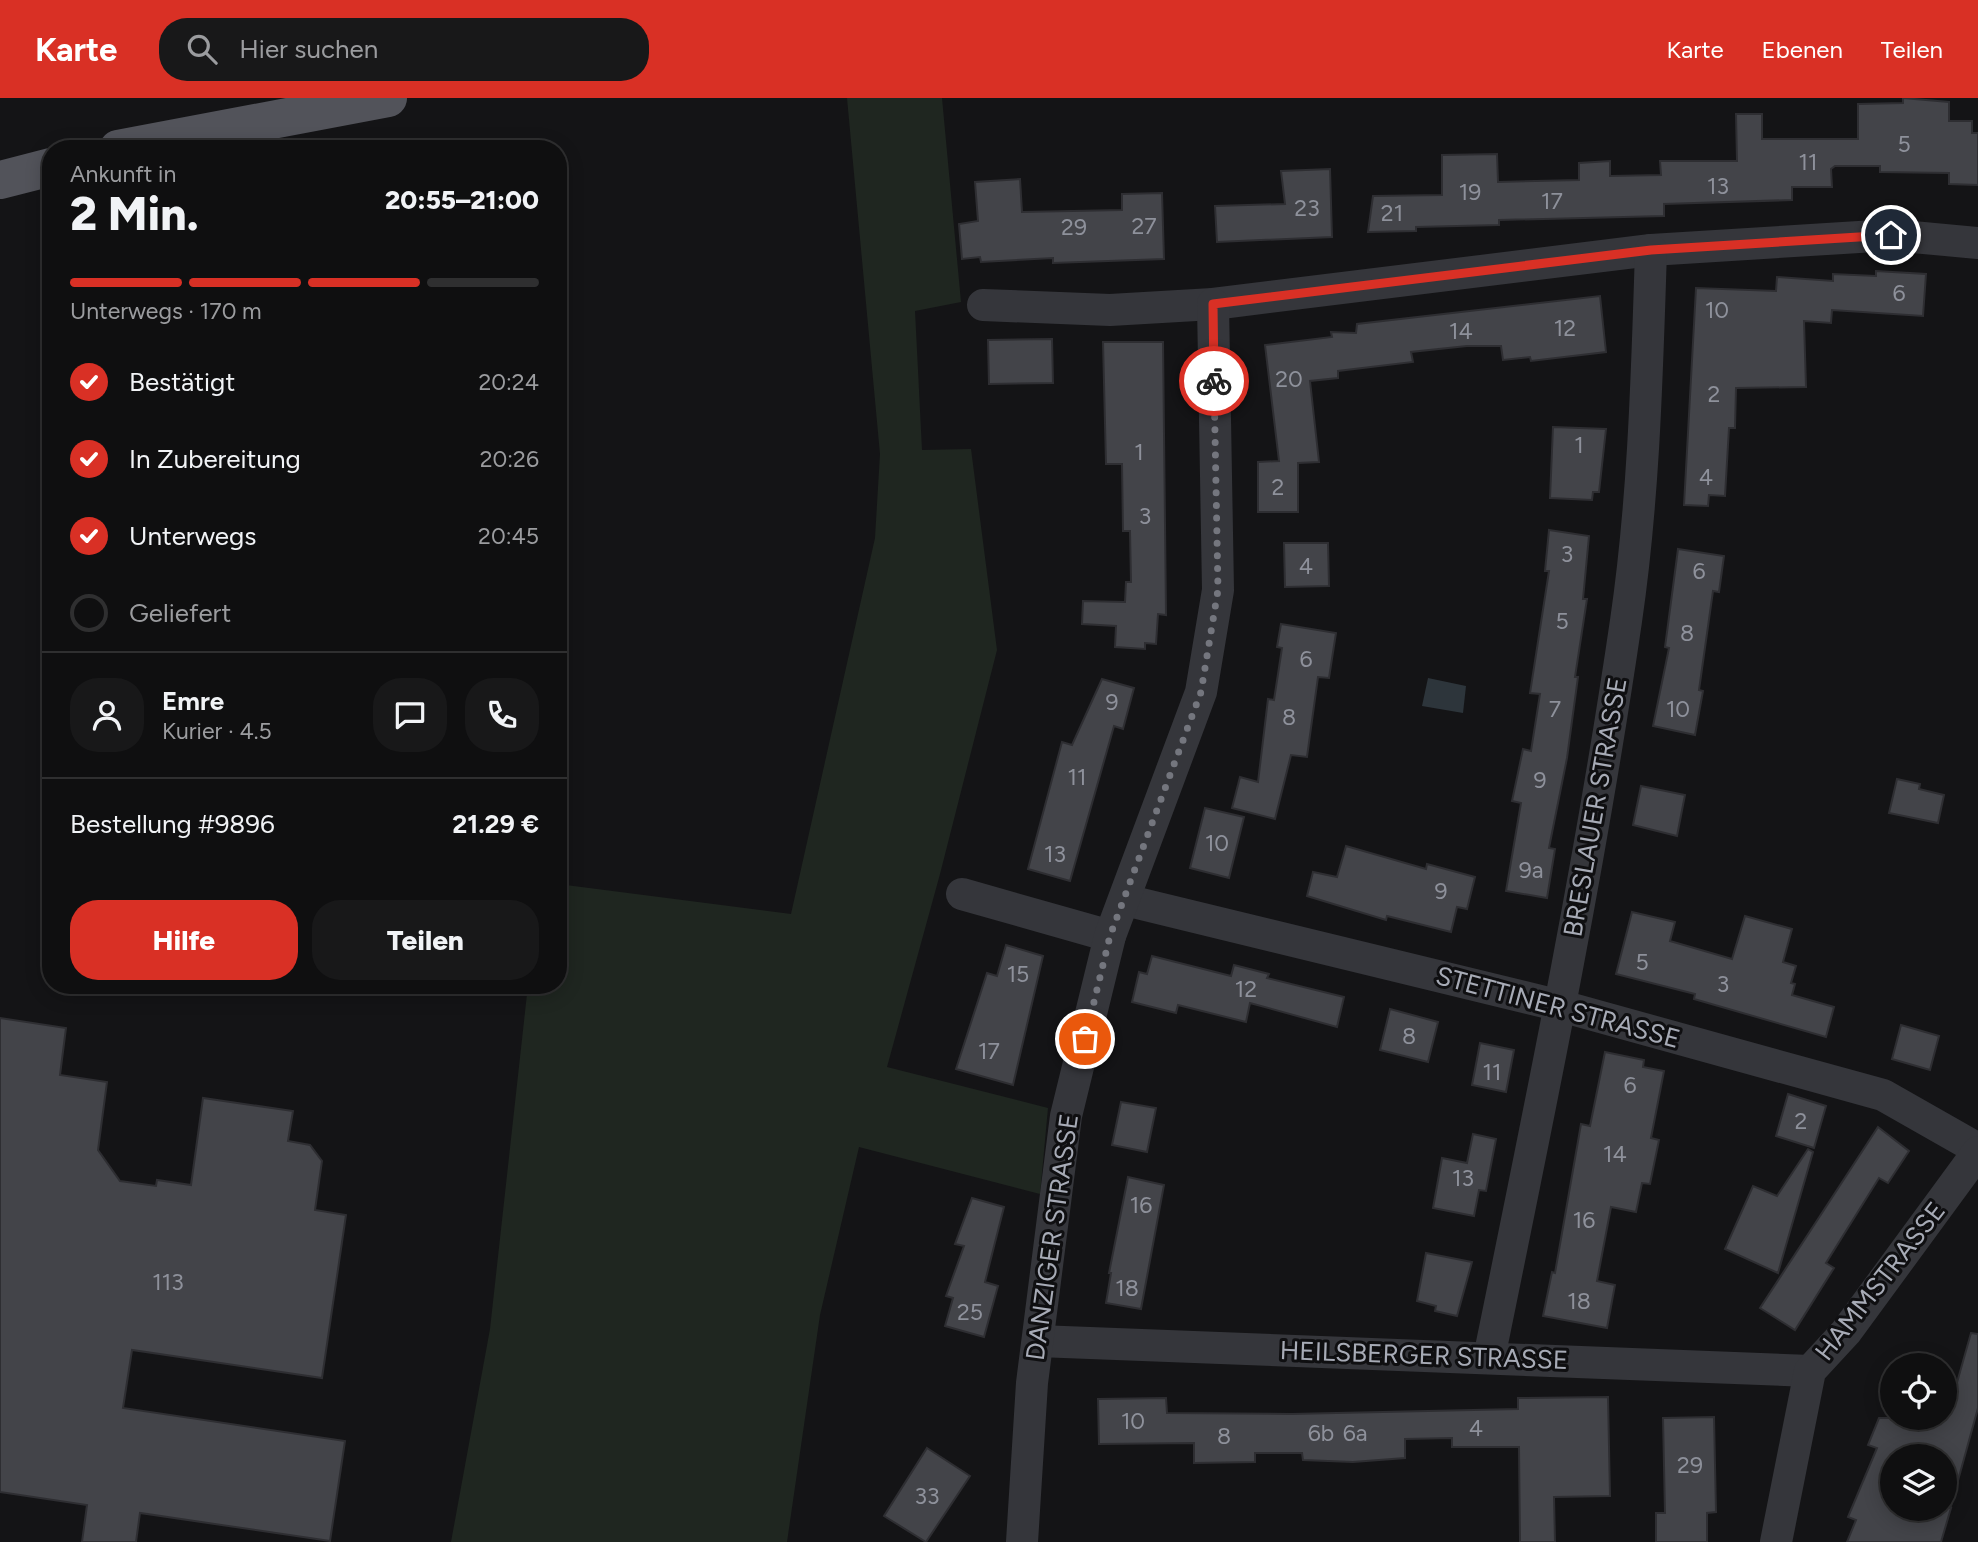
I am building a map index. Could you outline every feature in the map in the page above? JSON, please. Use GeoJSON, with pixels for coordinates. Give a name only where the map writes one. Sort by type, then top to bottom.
{"type":"FeatureCollection","features":[{"type":"Feature","properties":{"kind":"main road"},"geometry":{"type":"LineString","coordinates":[[166,140],[388,98]]}},
{"type":"Feature","properties":{"kind":"main road"},"geometry":{"type":"LineString","coordinates":[[0,180],[42,169]]}},
{"type":"Feature","properties":{"kind":"street"},"geometry":{"type":"LineString","coordinates":[[983,305],[1110,310],[1213,304],[1651,250],[1891,235],[1978,243]]}},
{"type":"Feature","properties":{"kind":"street","name":"BRESLAUER STRASSE"},"geometry":{"type":"LineString","coordinates":[[1489,1357],[1560,1006],[1627,619],[1645,438],[1651,250]]}},
{"type":"Feature","properties":{"kind":"street","name":"DANZIGER STRASSE"},"geometry":{"type":"LineString","coordinates":[[1022,1542],[1038,1341],[1066,1116],[1110,936],[1201,692],[1218,590],[1213,304]]}},
{"type":"Feature","properties":{"kind":"street"},"geometry":{"type":"LineString","coordinates":[[962,894],[1110,936]]}},
{"type":"Feature","properties":{"kind":"street","name":"STETTINER STRASSE"},"geometry":{"type":"LineString","coordinates":[[1125,900],[1560,1006],[1883,1095],[1978,1151]]}},
{"type":"Feature","properties":{"kind":"street","name":"HAMMSTRASSE"},"geometry":{"type":"LineString","coordinates":[[1776,1542],[1810,1371],[1846,1332],[1978,1151]]}},
{"type":"Feature","properties":{"kind":"street","name":"HEILSBERGER STRASSE"},"geometry":{"type":"LineString","coordinates":[[1038,1341],[1810,1371]]}},
{"type":"Feature","properties":{"kind":"shaded area"},"geometry":{"type":"Polygon","coordinates":[[[847,98],[942,98],[961,302],[915,311],[922,450],[971,449],[997,650],[887,1067],[1048,1108],[1040,1194],[859,1147],[820,1315],[787,1542],[451,1542],[490,1329],[527,994],[567,994],[567,885],[791,914],[875,538],[880,454],[847,98]]]}},
{"type":"Feature","properties":{"kind":"shaded area"},"geometry":{"type":"Polygon","coordinates":[[[1428,678],[1466,686],[1463,713],[1422,706],[1428,678]]]}},
{"type":"Feature","properties":{"kind":"building"},"geometry":{"type":"Polygon","coordinates":[[[1903,98],[1949,102],[1949,121],[1972,121],[1972,133],[1978,133],[1978,185],[1949,184],[1949,173],[1880,172],[1880,166],[1835,166],[1831,169],[1832,187],[1792,187],[1792,200],[1664,204],[1664,216],[1499,220],[1499,225],[1416,227],[1416,231],[1368,232],[1373,196],[1442,195],[1442,155],[1497,154],[1498,182],[1579,180],[1579,163],[1610,161],[1610,176],[1661,175],[1660,161],[1737,161],[1736,114],[1762,114],[1762,139],[1858,139],[1858,104],[1903,103],[1903,98]]]}},
{"type":"Feature","properties":{"kind":"building"},"geometry":{"type":"Polygon","coordinates":[[[1330,169],[1332,237],[1217,242],[1215,206],[1285,204],[1281,171],[1330,169]]]}},
{"type":"Feature","properties":{"kind":"building"},"geometry":{"type":"Polygon","coordinates":[[[1020,179],[1022,212],[1122,210],[1122,194],[1162,193],[1164,259],[1053,263],[1053,258],[981,262],[980,257],[962,259],[959,224],[978,221],[975,182],[1020,179]]]}},
{"type":"Feature","properties":{"kind":"building"},"geometry":{"type":"Polygon","coordinates":[[[1876,271],[1926,274],[1923,316],[1832,310],[1831,323],[1804,321],[1806,387],[1736,388],[1735,428],[1729,428],[1725,496],[1709,495],[1708,506],[1684,505],[1696,288],[1776,291],[1777,277],[1833,281],[1833,274],[1876,276],[1876,271]]]}},
{"type":"Feature","properties":{"kind":"building"},"geometry":{"type":"Polygon","coordinates":[[[1600,296],[1606,352],[1531,361],[1530,357],[1503,360],[1501,346],[1467,346],[1411,352],[1413,362],[1338,371],[1338,378],[1310,381],[1319,462],[1298,463],[1298,512],[1258,512],[1258,462],[1279,461],[1265,345],[1332,337],[1331,332],[1356,333],[1357,324],[1600,296]]]}},
{"type":"Feature","properties":{"kind":"building"},"geometry":{"type":"Polygon","coordinates":[[[1052,339],[1053,383],[989,384],[988,340],[1052,339]]]}},
{"type":"Feature","properties":{"kind":"building"},"geometry":{"type":"Polygon","coordinates":[[[1103,342],[1163,342],[1166,615],[1158,614],[1156,644],[1145,643],[1145,649],[1115,647],[1116,626],[1082,624],[1083,601],[1125,602],[1126,582],[1131,582],[1130,531],[1123,531],[1122,464],[1106,464],[1103,342]]]}},
{"type":"Feature","properties":{"kind":"building"},"geometry":{"type":"Polygon","coordinates":[[[1553,427],[1606,429],[1599,492],[1593,492],[1592,500],[1550,498],[1553,427]]]}},
{"type":"Feature","properties":{"kind":"building"},"geometry":{"type":"Polygon","coordinates":[[[1549,530],[1589,536],[1583,599],[1587,599],[1575,677],[1578,677],[1567,758],[1549,848],[1555,849],[1547,898],[1506,891],[1521,803],[1512,801],[1523,749],[1531,751],[1540,694],[1530,693],[1549,571],[1545,571],[1549,530]]]}},
{"type":"Feature","properties":{"kind":"building"},"geometry":{"type":"Polygon","coordinates":[[[1284,543],[1328,543],[1329,586],[1285,587],[1284,543]]]}},
{"type":"Feature","properties":{"kind":"building"},"geometry":{"type":"Polygon","coordinates":[[[1678,549],[1724,556],[1719,592],[1713,591],[1699,690],[1703,691],[1695,735],[1653,726],[1669,648],[1665,647],[1678,549]]]}},
{"type":"Feature","properties":{"kind":"building"},"geometry":{"type":"Polygon","coordinates":[[[1281,624],[1336,633],[1329,678],[1318,677],[1307,757],[1291,755],[1275,819],[1232,808],[1240,777],[1258,782],[1268,699],[1274,700],[1282,648],[1277,647],[1281,624]]]}},
{"type":"Feature","properties":{"kind":"building"},"geometry":{"type":"Polygon","coordinates":[[[1102,679],[1134,688],[1123,729],[1114,726],[1070,881],[1028,869],[1062,742],[1072,745],[1102,679]]]}},
{"type":"Feature","properties":{"kind":"building"},"geometry":{"type":"Polygon","coordinates":[[[1897,779],[1920,784],[1919,789],[1944,795],[1938,823],[1889,813],[1897,779]]]}},
{"type":"Feature","properties":{"kind":"building"},"geometry":{"type":"Polygon","coordinates":[[[1641,786],[1685,795],[1677,836],[1633,825],[1641,786]]]}},
{"type":"Feature","properties":{"kind":"building"},"geometry":{"type":"Polygon","coordinates":[[[1205,808],[1244,817],[1229,878],[1190,868],[1205,808]]]}},
{"type":"Feature","properties":{"kind":"building"},"geometry":{"type":"Polygon","coordinates":[[[1346,846],[1426,869],[1427,864],[1475,877],[1467,909],[1457,907],[1451,932],[1387,916],[1386,920],[1307,896],[1313,872],[1337,877],[1346,846]]]}},
{"type":"Feature","properties":{"kind":"building"},"geometry":{"type":"Polygon","coordinates":[[[1632,912],[1675,922],[1670,941],[1732,959],[1745,916],[1792,929],[1783,962],[1796,966],[1791,983],[1795,984],[1792,995],[1834,1007],[1826,1037],[1694,999],[1695,994],[1616,974],[1632,912]]]}},
{"type":"Feature","properties":{"kind":"building"},"geometry":{"type":"Polygon","coordinates":[[[1006,945],[1043,956],[1013,1085],[956,1069],[987,973],[997,976],[1006,945]]]}},
{"type":"Feature","properties":{"kind":"building"},"geometry":{"type":"Polygon","coordinates":[[[1152,956],[1231,976],[1234,965],[1269,974],[1267,978],[1344,997],[1337,1027],[1250,1003],[1246,1022],[1178,1005],[1176,1013],[1132,1002],[1139,972],[1147,974],[1152,956]]]}},
{"type":"Feature","properties":{"kind":"building"},"geometry":{"type":"Polygon","coordinates":[[[1390,1009],[1438,1022],[1428,1062],[1380,1050],[1390,1009]]]}},
{"type":"Feature","properties":{"kind":"building"},"geometry":{"type":"Polygon","coordinates":[[[0,1018],[66,1028],[60,1075],[107,1082],[98,1150],[120,1181],[156,1186],[157,1180],[191,1185],[203,1098],[293,1111],[288,1141],[310,1145],[322,1161],[315,1210],[346,1215],[322,1378],[132,1350],[123,1408],[345,1441],[330,1541],[140,1513],[136,1542],[82,1542],[87,1505],[0,1492],[0,1018]]]}},
{"type":"Feature","properties":{"kind":"building"},"geometry":{"type":"Polygon","coordinates":[[[1901,1025],[1939,1036],[1930,1070],[1892,1059],[1901,1025]]]}},
{"type":"Feature","properties":{"kind":"building"},"geometry":{"type":"Polygon","coordinates":[[[1480,1043],[1514,1050],[1506,1092],[1472,1085],[1480,1043]]]}},
{"type":"Feature","properties":{"kind":"building"},"geometry":{"type":"Polygon","coordinates":[[[1605,1052],[1644,1060],[1643,1067],[1664,1071],[1651,1138],[1659,1140],[1650,1184],[1642,1183],[1636,1212],[1611,1207],[1597,1281],[1615,1285],[1607,1328],[1543,1316],[1552,1272],[1555,1273],[1581,1124],[1590,1126],[1605,1052]]]}},
{"type":"Feature","properties":{"kind":"building"},"geometry":{"type":"Polygon","coordinates":[[[1788,1094],[1826,1106],[1814,1148],[1776,1136],[1788,1094]]]}},
{"type":"Feature","properties":{"kind":"building"},"geometry":{"type":"Polygon","coordinates":[[[1121,1102],[1156,1108],[1147,1152],[1112,1145],[1121,1102]]]}},
{"type":"Feature","properties":{"kind":"building"},"geometry":{"type":"Polygon","coordinates":[[[1878,1127],[1909,1151],[1888,1183],[1879,1178],[1826,1263],[1834,1268],[1795,1330],[1760,1308],[1878,1127]]]}},
{"type":"Feature","properties":{"kind":"building"},"geometry":{"type":"Polygon","coordinates":[[[1473,1134],[1496,1139],[1486,1191],[1479,1190],[1474,1216],[1433,1208],[1442,1158],[1467,1163],[1473,1134]]]}},
{"type":"Feature","properties":{"kind":"building"},"geometry":{"type":"Polygon","coordinates":[[[1808,1149],[1813,1152],[1778,1273],[1725,1249],[1753,1186],[1777,1196],[1808,1149]]]}},
{"type":"Feature","properties":{"kind":"building"},"geometry":{"type":"Polygon","coordinates":[[[1128,1177],[1164,1185],[1141,1309],[1106,1303],[1109,1273],[1128,1177]]]}},
{"type":"Feature","properties":{"kind":"building"},"geometry":{"type":"Polygon","coordinates":[[[972,1198],[1004,1207],[985,1282],[998,1286],[984,1337],[945,1326],[953,1298],[946,1296],[964,1246],[955,1244],[972,1198]]]}},
{"type":"Feature","properties":{"kind":"building"},"geometry":{"type":"Polygon","coordinates":[[[1426,1253],[1472,1262],[1457,1316],[1435,1311],[1436,1306],[1417,1301],[1426,1253]]]}},
{"type":"Feature","properties":{"kind":"building"},"geometry":{"type":"Polygon","coordinates":[[[1971,1333],[1978,1334],[1978,1408],[1957,1484],[1957,1444],[1880,1444],[1880,1521],[1947,1521],[1941,1542],[1847,1542],[1856,1520],[1848,1517],[1877,1448],[1868,1445],[1879,1418],[1880,1430],[1957,1430],[1957,1383],[1971,1333]]]}},
{"type":"Feature","properties":{"kind":"building"},"geometry":{"type":"Polygon","coordinates":[[[1608,1397],[1610,1496],[1554,1497],[1555,1542],[1520,1542],[1519,1447],[1452,1447],[1452,1438],[1405,1439],[1405,1458],[1353,1462],[1303,1460],[1302,1453],[1255,1453],[1255,1462],[1194,1463],[1194,1443],[1099,1444],[1098,1399],[1166,1398],[1167,1413],[1291,1414],[1518,1409],[1518,1398],[1608,1397]]]}},
{"type":"Feature","properties":{"kind":"building"},"geometry":{"type":"Polygon","coordinates":[[[1714,1417],[1716,1512],[1707,1513],[1707,1542],[1656,1542],[1656,1513],[1665,1513],[1663,1418],[1714,1417]]]}},
{"type":"Feature","properties":{"kind":"building"},"geometry":{"type":"Polygon","coordinates":[[[927,1448],[970,1476],[926,1542],[884,1516],[927,1448]]]}},
{"type":"Feature","properties":{"kind":"way so far"},"geometry":{"type":"LineString","coordinates":[[1085,1039],[1110,936],[1201,692],[1218,590],[1214,381]]}},
{"type":"Feature","properties":{"kind":"route"},"geometry":{"type":"LineString","coordinates":[[1214,381],[1213,304],[1651,250],[1891,235]]}}]}
